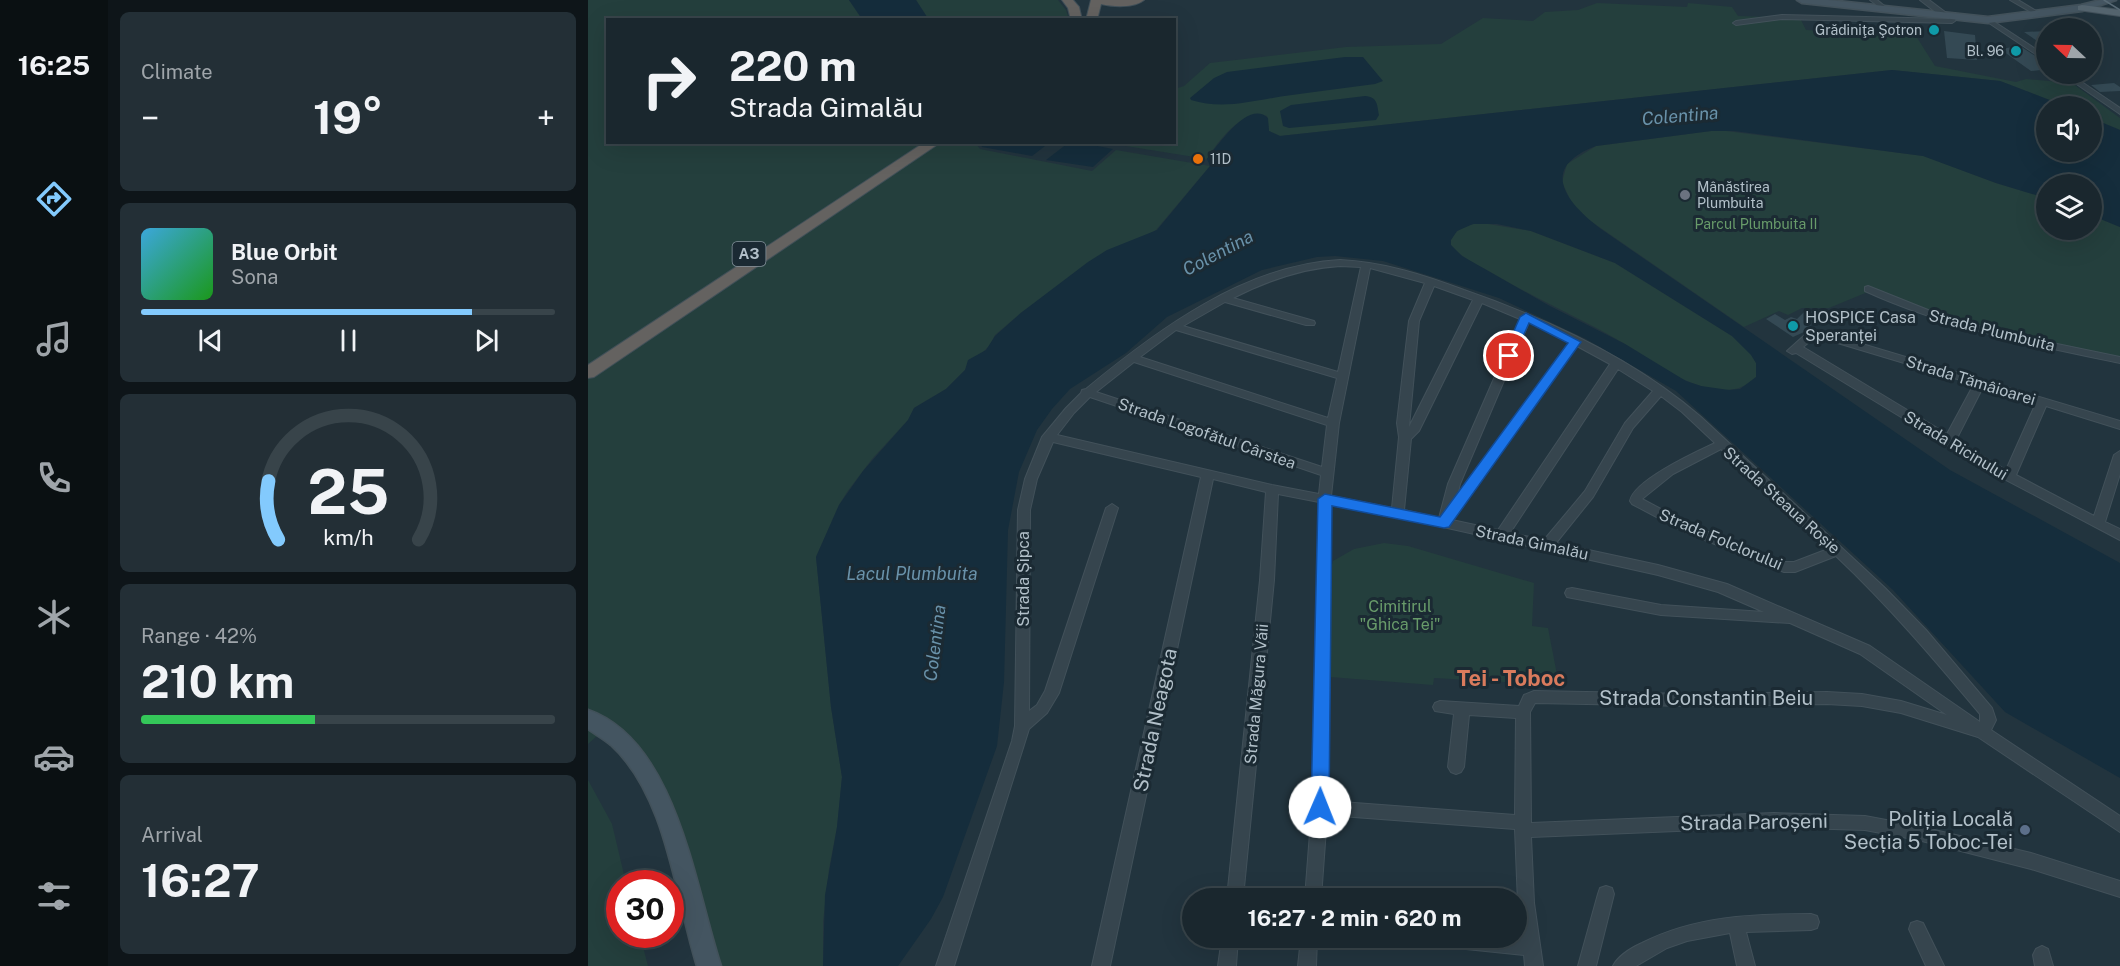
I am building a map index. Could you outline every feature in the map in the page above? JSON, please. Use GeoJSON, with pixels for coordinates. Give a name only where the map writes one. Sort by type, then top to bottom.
{"type":"FeatureCollection","features":[{"type":"Feature","properties":{"kind":"highway"},"geometry":{"type":"LineString","coordinates":[[1067,0],[1073,7],[1076,18]]}},
{"type":"Feature","properties":{"kind":"highway"},"geometry":{"type":"LineString","coordinates":[[1092,18],[1096,0],[1114,4],[1136,1]]}},
{"type":"Feature","properties":{"kind":"highway"},"geometry":{"type":"LineString","coordinates":[[1115,15],[1136,1]]}},
{"type":"Feature","properties":{"kind":"highway","name":"A3"},"geometry":{"type":"LineString","coordinates":[[591,358],[912,151],[930,144]]}},
{"type":"Feature","properties":{"kind":"highway","name":"A3"},"geometry":{"type":"LineString","coordinates":[[588,373],[912,151]]}},
{"type":"Feature","properties":{"kind":"highway"},"geometry":{"type":"LineString","coordinates":[[588,378],[632,344]]}},
{"type":"Feature","properties":{"kind":"main road"},"geometry":{"type":"LineString","coordinates":[[1802,0],[1988,20],[2082,8],[2106,1],[2120,10]]}},
{"type":"Feature","properties":{"kind":"main road"},"geometry":{"type":"LineString","coordinates":[[2082,8],[2120,10]]}},
{"type":"Feature","properties":{"kind":"main road"},"geometry":{"type":"LineString","coordinates":[[588,718],[624,745],[642,765],[655,788],[668,821],[709,966]]}},
{"type":"Feature","properties":{"kind":"street"},"geometry":{"type":"LineString","coordinates":[[1873,0],[1884,8]]}},
{"type":"Feature","properties":{"kind":"street"},"geometry":{"type":"LineString","coordinates":[[1736,23],[1782,17],[1952,21],[1949,15],[1924,0]]}},
{"type":"Feature","properties":{"kind":"street"},"geometry":{"type":"LineString","coordinates":[[2013,0],[2038,14]]}},
{"type":"Feature","properties":{"kind":"street"},"geometry":{"type":"LineString","coordinates":[[1988,20],[2036,52]]}},
{"type":"Feature","properties":{"kind":"street"},"geometry":{"type":"LineString","coordinates":[[2080,84],[2120,112]]}},
{"type":"Feature","properties":{"kind":"street","name":"Strada Steaua Roșie"},"geometry":{"type":"LineString","coordinates":[[1226,299],[1300,267],[1330,263],[1366,265],[1431,281],[1479,298],[1526,317],[1616,364],[1660,390],[1722,444],[1838,550],[1904,616],[1988,712],[1989,720],[1983,732]]}},
{"type":"Feature","properties":{"kind":"street"},"geometry":{"type":"LineString","coordinates":[[1313,888],[1320,807],[1327,473],[1333,423],[1366,265]]}},
{"type":"Feature","properties":{"kind":"street"},"geometry":{"type":"LineString","coordinates":[[1398,513],[1411,338],[1417,312],[1431,281]]}},
{"type":"Feature","properties":{"kind":"street","name":"Strada Plumbuita"},"geometry":{"type":"LineString","coordinates":[[1868,289],[1915,310],[1961,325],[2120,360]]}},
{"type":"Feature","properties":{"kind":"street"},"geometry":{"type":"LineString","coordinates":[[1405,437],[1413,431],[1479,298]]}},
{"type":"Feature","properties":{"kind":"street"},"geometry":{"type":"LineString","coordinates":[[1226,299],[1310,323]]}},
{"type":"Feature","properties":{"kind":"street","name":"Strada Șipca"},"geometry":{"type":"LineString","coordinates":[[945,966],[1015,755],[1022,726],[1024,510],[1033,470],[1048,437],[1086,392],[1174,326],[1226,299]]}},
{"type":"Feature","properties":{"kind":"street"},"geometry":{"type":"LineString","coordinates":[[1444,523],[1454,484],[1526,317]]}},
{"type":"Feature","properties":{"kind":"street"},"geometry":{"type":"LineString","coordinates":[[1174,326],[1344,377]]}},
{"type":"Feature","properties":{"kind":"street","name":"Strada Tămâioarei"},"geometry":{"type":"LineString","coordinates":[[1794,350],[1811,335],[1822,334],[2120,425]]}},
{"type":"Feature","properties":{"kind":"street"},"geometry":{"type":"LineString","coordinates":[[1444,523],[1575,342]]}},
{"type":"Feature","properties":{"kind":"street","name":"Strada Ricinului"},"geometry":{"type":"LineString","coordinates":[[1794,350],[2009,476],[2120,535]]}},
{"type":"Feature","properties":{"kind":"street"},"geometry":{"type":"LineString","coordinates":[[1133,358],[1333,423]]}},
{"type":"Feature","properties":{"kind":"street"},"geometry":{"type":"LineString","coordinates":[[1501,536],[1616,364]]}},
{"type":"Feature","properties":{"kind":"street"},"geometry":{"type":"LineString","coordinates":[[1949,441],[1980,383]]}},
{"type":"Feature","properties":{"kind":"street"},"geometry":{"type":"LineString","coordinates":[[1546,546],[1589,494],[1629,426],[1660,390]]}},
{"type":"Feature","properties":{"kind":"street","name":"Strada Logofătul Cârstea"},"geometry":{"type":"LineString","coordinates":[[1086,392],[1327,473]]}},
{"type":"Feature","properties":{"kind":"street"},"geometry":{"type":"LineString","coordinates":[[2009,476],[2042,402]]}},
{"type":"Feature","properties":{"kind":"street","name":"Strada Gimalău"},"geometry":{"type":"LineString","coordinates":[[1048,437],[1272,489],[1398,513],[1678,574],[1730,590],[1865,650],[1983,732]]}},
{"type":"Feature","properties":{"kind":"street","name":"Strada Folclorului"},"geometry":{"type":"LineString","coordinates":[[1722,444],[1669,471],[1637,496],[1636,501],[1689,529],[1784,567],[1795,567],[1838,550]]}},
{"type":"Feature","properties":{"kind":"street"},"geometry":{"type":"LineString","coordinates":[[2098,524],[2114,493],[2120,454]]}},
{"type":"Feature","properties":{"kind":"street","name":"Strada Neagota"},"geometry":{"type":"LineString","coordinates":[[1101,966],[1208,474]]}},
{"type":"Feature","properties":{"kind":"street","name":"Strada Măgura Văii"},"geometry":{"type":"LineString","coordinates":[[1236,888],[1267,580],[1272,489]]}},
{"type":"Feature","properties":{"kind":"street"},"geometry":{"type":"LineString","coordinates":[[1022,726],[1042,709],[1052,693],[1112,508]]}},
{"type":"Feature","properties":{"kind":"street"},"geometry":{"type":"LineString","coordinates":[[1572,593],[1661,610],[1798,620]]}},
{"type":"Feature","properties":{"kind":"street","name":"Strada Constantin Beiu"},"geometry":{"type":"LineString","coordinates":[[1523,712],[1529,699],[1544,696],[1690,700],[1845,699],[1878,702],[1983,732],[2120,825]]}},
{"type":"Feature","properties":{"kind":"street"},"geometry":{"type":"LineString","coordinates":[[1929,715],[1932,709],[1932,696]]}},
{"type":"Feature","properties":{"kind":"street"},"geometry":{"type":"LineString","coordinates":[[1440,707],[1523,712],[1523,827],[1530,947],[1534,966]]}},
{"type":"Feature","properties":{"kind":"street"},"geometry":{"type":"LineString","coordinates":[[1456,767],[1462,709]]}},
{"type":"Feature","properties":{"kind":"street","name":"Strada Paroșeni"},"geometry":{"type":"LineString","coordinates":[[1320,807],[1523,827],[1774,820],[1865,823],[2010,855],[2120,889]]}},
{"type":"Feature","properties":{"kind":"street"},"geometry":{"type":"LineString","coordinates":[[1587,966],[1606,894]]}},
{"type":"Feature","properties":{"kind":"street"},"geometry":{"type":"LineString","coordinates":[[1622,966],[1645,949],[1664,940],[1736,925],[1812,922]]}},
{"type":"Feature","properties":{"kind":"street"},"geometry":{"type":"LineString","coordinates":[[1736,925],[1746,966]]}},
{"type":"Feature","properties":{"kind":"street"},"geometry":{"type":"LineString","coordinates":[[1917,929],[1935,966]]}},
{"type":"Feature","properties":{"kind":"street"},"geometry":{"type":"LineString","coordinates":[[1227,966],[1229,948]]}},
{"type":"Feature","properties":{"kind":"street"},"geometry":{"type":"LineString","coordinates":[[1307,966],[1308,948]]}},
{"type":"Feature","properties":{"kind":"green space"},"geometry":{"type":"Polygon","coordinates":[[[588,0],[849,0],[861,18],[606,18],[606,144],[976,144],[980,149],[1092,171],[1116,150],[1210,166],[1156,230],[1022,312],[995,335],[990,345],[946,389],[914,408],[908,420],[872,459],[839,505],[816,557],[831,707],[842,777],[823,922],[823,966],[709,966],[684,878],[684,870],[682,870],[668,821],[605,729],[588,744],[588,0]]]}},
{"type":"Feature","properties":{"kind":"green space"},"geometry":{"type":"Polygon","coordinates":[[[916,0],[1058,0],[1069,18],[926,18],[916,0]]]}},
{"type":"Feature","properties":{"kind":"green space"},"geometry":{"type":"Polygon","coordinates":[[[1597,3],[1687,7],[1688,3],[1732,7],[1738,16],[1800,18],[1806,30],[1916,36],[1935,66],[2016,82],[2026,79],[2036,80],[2036,84],[2073,84],[2090,96],[2039,96],[2000,81],[1892,70],[1280,136],[1269,131],[1267,116],[1249,116],[1232,127],[1207,159],[1113,144],[1176,144],[1176,89],[1184,86],[1210,63],[1346,47],[1441,44],[1483,18],[1533,21],[1545,12],[1578,10],[1597,3]]]}},
{"type":"Feature","properties":{"kind":"green space"},"geometry":{"type":"Polygon","coordinates":[[[2102,105],[2120,118],[2120,130],[2102,123],[2102,105]]]}},
{"type":"Feature","properties":{"kind":"green space","name":"Parcul Plumbuita II"},"geometry":{"type":"Polygon","coordinates":[[[1718,130],[1924,156],[1996,183],[2036,195],[2036,240],[2102,240],[2102,220],[2120,227],[2120,357],[1980,327],[1927,311],[1875,289],[1829,308],[1802,308],[1788,315],[1779,311],[1744,327],[1589,220],[1572,204],[1562,182],[1567,164],[1596,146],[1718,130]]]}},
{"type":"Feature","properties":{"kind":"green space"},"geometry":{"type":"Polygon","coordinates":[[[1482,223],[1531,231],[1615,263],[1732,336],[1751,354],[1756,363],[1756,377],[1744,386],[1730,390],[1691,383],[1609,335],[1525,292],[1476,264],[1451,245],[1451,240],[1460,229],[1482,223]]]}},
{"type":"Feature","properties":{"kind":"green space","name":"Cimitirul \"Ghica Tei\""},"geometry":{"type":"Polygon","coordinates":[[[1384,543],[1408,546],[1534,583],[1532,626],[1548,628],[1559,685],[1434,678],[1433,685],[1330,677],[1331,568],[1333,561],[1354,549],[1384,543]]]}},
{"type":"Feature","properties":{"kind":"green space"},"geometry":{"type":"Polygon","coordinates":[[[588,780],[612,824],[623,870],[606,870],[606,948],[643,948],[648,966],[588,966],[588,780]]]}},
{"type":"Feature","properties":{"kind":"water"},"geometry":{"type":"Polygon","coordinates":[[[849,0],[916,0],[927,17],[926,18],[861,18],[849,0]]]}},
{"type":"Feature","properties":{"kind":"water"},"geometry":{"type":"Polygon","coordinates":[[[1345,57],[1363,57],[1383,81],[1242,103],[1204,103],[1190,98],[1214,78],[1227,72],[1345,57]]]}},
{"type":"Feature","properties":{"kind":"water","name":"Lacul Plumbuita"},"geometry":{"type":"Polygon","coordinates":[[[1892,70],[2000,81],[2039,96],[2036,96],[2036,162],[2102,162],[2102,123],[2120,130],[2120,227],[2102,220],[2102,174],[2036,174],[2036,195],[1923,156],[1734,131],[1711,131],[1596,146],[1578,155],[1567,164],[1563,175],[1564,186],[1569,197],[1588,219],[1601,229],[1950,470],[2120,563],[2120,778],[2005,712],[1893,590],[1676,391],[1586,339],[1499,298],[1383,261],[1335,256],[1317,257],[1262,270],[1167,317],[1126,353],[1070,389],[1037,430],[1019,472],[1008,530],[1004,682],[997,746],[943,897],[931,919],[898,966],[823,966],[825,895],[837,827],[842,777],[831,707],[816,557],[839,505],[863,471],[908,420],[914,408],[946,389],[965,370],[968,360],[986,350],[995,336],[1022,312],[1107,250],[1157,230],[1210,166],[1207,159],[1210,154],[1236,124],[1253,114],[1261,114],[1268,118],[1269,131],[1280,136],[1892,70]],[[1473,224],[1457,231],[1451,240],[1451,245],[1462,256],[1548,305],[1625,344],[1686,381],[1701,386],[1729,390],[1740,389],[1756,377],[1756,363],[1732,336],[1615,263],[1531,231],[1497,224],[1473,224]]]}},
{"type":"Feature","properties":{"kind":"water"},"geometry":{"type":"Polygon","coordinates":[[[1365,96],[1376,102],[1379,115],[1376,120],[1289,128],[1283,126],[1280,111],[1291,105],[1365,96]]]}},
{"type":"Feature","properties":{"kind":"water"},"geometry":{"type":"Polygon","coordinates":[[[981,144],[1048,144],[1032,156],[982,147],[981,144]]]}},
{"type":"Feature","properties":{"kind":"water"},"geometry":{"type":"Polygon","coordinates":[[[1067,144],[1087,144],[1113,149],[1093,167],[1046,160],[1067,144]]]}},
{"type":"Feature","properties":{"kind":"building"},"geometry":{"type":"Polygon","coordinates":[[[1944,31],[1975,35],[1977,60],[1947,58],[1944,31]]]}},
{"type":"Feature","properties":{"kind":"building"},"geometry":{"type":"Polygon","coordinates":[[[2036,31],[2036,40],[2024,32],[2036,31]]]}},
{"type":"Feature","properties":{"kind":"building"},"geometry":{"type":"Polygon","coordinates":[[[2020,46],[2036,56],[2036,70],[2031,71],[2000,49],[2020,46]]]}},
{"type":"Feature","properties":{"kind":"building"},"geometry":{"type":"Polygon","coordinates":[[[2114,83],[2120,87],[2120,91],[2100,92],[2091,85],[2114,83]]]}},
{"type":"Feature","properties":{"kind":"building","name":"HOSPICE Casa Speranței"},"geometry":{"type":"Polygon","coordinates":[[[1807,309],[1821,315],[1804,332],[1793,337],[1766,319],[1775,314],[1785,320],[1791,317],[1797,319],[1807,309]]]}},
{"type":"Feature","properties":{"kind":"tram line"},"geometry":{"type":"LineString","coordinates":[[2104,0],[2120,10]]}},
{"type":"Feature","properties":{"kind":"place","name":"Grădiniţa Şotron"},"geometry":{"type":"Point","coordinates":[1934,30]}},
{"type":"Feature","properties":{"kind":"place","name":"Bl. 96"},"geometry":{"type":"Point","coordinates":[2016,51]}},
{"type":"Feature","properties":{"kind":"place","name":"11D"},"geometry":{"type":"Point","coordinates":[1198,159]}},
{"type":"Feature","properties":{"kind":"place","name":"Mânăstirea Plumbuita"},"geometry":{"type":"Point","coordinates":[1685,195]}},
{"type":"Feature","properties":{"kind":"place","name":"HOSPICE Casa Speranței"},"geometry":{"type":"Point","coordinates":[1793,326]}},
{"type":"Feature","properties":{"kind":"place","name":"Poliția Locală Secția 5 Toboc-Tei"},"geometry":{"type":"Point","coordinates":[2025,830]}},
{"type":"Feature","properties":{"kind":"district","name":"Tei - Toboc"},"geometry":{"type":"Point","coordinates":[1511,678]}},
{"type":"Feature","properties":{"kind":"route"},"geometry":{"type":"LineString","coordinates":[[1320,807],[1325,499],[1444,523],[1575,342],[1526,317],[1509,356]]}},
{"type":"Feature","properties":{"kind":"water label","name":"Colentina"},"geometry":{"type":"Point","coordinates":[1680,116]}},
{"type":"Feature","properties":{"kind":"water label","name":"Colentina"},"geometry":{"type":"Point","coordinates":[1218,253]}},
{"type":"Feature","properties":{"kind":"water label","name":"Colentina"},"geometry":{"type":"Point","coordinates":[935,643]}}]}
